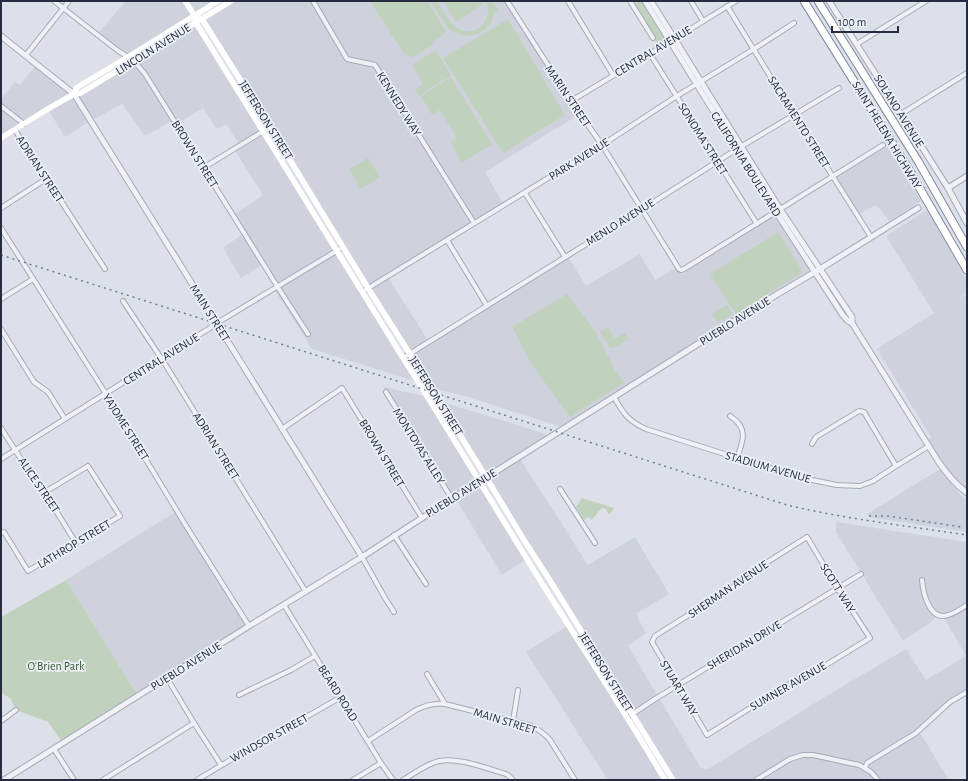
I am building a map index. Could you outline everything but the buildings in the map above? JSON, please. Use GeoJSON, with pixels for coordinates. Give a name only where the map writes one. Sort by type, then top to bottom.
{"type":"FeatureCollection","features":[{"type":"Feature","properties":{"kind":"highway","name":"SAINT HELENA HIGHWAY"},"geometry":{"type":"LineString","coordinates":[[804,1],[908,168],[967,270]]}},
{"type":"Feature","properties":{"kind":"highway","name":"SAINT HELENA HIGHWAY"},"geometry":{"type":"LineString","coordinates":[[818,1],[918,161],[967,247]]}},
{"type":"Feature","properties":{"kind":"main road","name":"JEFFERSON STREET"},"geometry":{"type":"LineString","coordinates":[[185,1],[195,16],[196,23],[543,585],[673,780]]}},
{"type":"Feature","properties":{"kind":"main road","name":"LINCOLN AVENUE"},"geometry":{"type":"LineString","coordinates":[[74,94],[76,88],[218,1]]}},
{"type":"Feature","properties":{"kind":"main road","name":"LINCOLN AVENUE"},"geometry":{"type":"LineString","coordinates":[[1,138],[74,94],[81,94],[231,1]]}},
{"type":"Feature","properties":{"kind":"main road"},"geometry":{"type":"LineString","coordinates":[[195,16],[202,19]]}},
{"type":"Feature","properties":{"kind":"main road","name":"JEFFERSON STREET"},"geometry":{"type":"LineString","coordinates":[[202,19],[551,582],[630,716],[665,780]]}},
{"type":"Feature","properties":{"kind":"street","name":"BROWN STREET"},"geometry":{"type":"LineString","coordinates":[[54,1],[117,50],[134,61],[145,74],[308,334]]}},
{"type":"Feature","properties":{"kind":"street"},"geometry":{"type":"LineString","coordinates":[[26,55],[69,1]]}},
{"type":"Feature","properties":{"kind":"street","name":"KENNEDY WAY"},"geometry":{"type":"LineString","coordinates":[[312,1],[347,59],[375,66],[474,224]]}},
{"type":"Feature","properties":{"kind":"street","name":"MARIN STREET"},"geometry":{"type":"LineString","coordinates":[[507,1],[570,101],[602,145],[679,269],[682,270],[757,224]]}},
{"type":"Feature","properties":{"kind":"street"},"geometry":{"type":"LineString","coordinates":[[568,1],[613,76]]}},
{"type":"Feature","properties":{"kind":"street"},"geometry":{"type":"LineString","coordinates":[[630,1],[653,38]]}},
{"type":"Feature","properties":{"kind":"street","name":"CALIFORNIA BOULEVARD"},"geometry":{"type":"LineString","coordinates":[[645,1],[673,40]]}},
{"type":"Feature","properties":{"kind":"street","name":"CALIFORNIA BOULEVARD"},"geometry":{"type":"LineString","coordinates":[[651,1],[699,84],[778,210],[818,270],[847,320],[852,323],[945,471],[960,488],[967,493]]}},
{"type":"Feature","properties":{"kind":"street"},"geometry":{"type":"LineString","coordinates":[[691,1],[703,21]]}},
{"type":"Feature","properties":{"kind":"street","name":"CENTRAL AVENUE"},"geometry":{"type":"LineString","coordinates":[[570,101],[736,1]]}},
{"type":"Feature","properties":{"kind":"street","name":"SOLANO AVENUE"},"geometry":{"type":"LineString","coordinates":[[829,1],[948,188],[967,223]]}},
{"type":"Feature","properties":{"kind":"street"},"geometry":{"type":"LineString","coordinates":[[857,44],[926,1]]}},
{"type":"Feature","properties":{"kind":"street","name":"SACRAMENTO STREET"},"geometry":{"type":"LineString","coordinates":[[727,6],[871,237]]}},
{"type":"Feature","properties":{"kind":"street","name":"PARK AVENUE"},"geometry":{"type":"LineString","coordinates":[[362,292],[525,193],[794,23]]}},
{"type":"Feature","properties":{"kind":"street","name":"MAIN STREET"},"geometry":{"type":"LineString","coordinates":[[1,36],[74,94],[394,612]]}},
{"type":"Feature","properties":{"kind":"street","name":"SONOMA STREET"},"geometry":{"type":"LineString","coordinates":[[650,54],[757,224]]}},
{"type":"Feature","properties":{"kind":"street"},"geometry":{"type":"LineString","coordinates":[[901,114],[967,73]]}},
{"type":"Feature","properties":{"kind":"street","name":"MENLO AVENUE"},"geometry":{"type":"LineString","coordinates":[[403,358],[739,148],[839,88]]}},
{"type":"Feature","properties":{"kind":"street","name":"ADRIAN STREET"},"geometry":{"type":"LineString","coordinates":[[1,106],[24,124]]}},
{"type":"Feature","properties":{"kind":"street"},"geometry":{"type":"LineString","coordinates":[[204,168],[270,127]]}},
{"type":"Feature","properties":{"kind":"street","name":"ADRIAN STREET"},"geometry":{"type":"LineString","coordinates":[[15,130],[105,269]]}},
{"type":"Feature","properties":{"kind":"street"},"geometry":{"type":"LineString","coordinates":[[757,224],[883,145]]}},
{"type":"Feature","properties":{"kind":"street"},"geometry":{"type":"LineString","coordinates":[[948,188],[967,176]]}},
{"type":"Feature","properties":{"kind":"street"},"geometry":{"type":"LineString","coordinates":[[1,208],[46,179]]}},
{"type":"Feature","properties":{"kind":"street"},"geometry":{"type":"LineString","coordinates":[[525,193],[565,257]]}},
{"type":"Feature","properties":{"kind":"street","name":"PUEBLO AVENUE"},"geometry":{"type":"LineString","coordinates":[[4,780],[11,778],[54,749],[249,626],[362,558],[394,535],[486,477],[918,208]]}},
{"type":"Feature","properties":{"kind":"street","name":"YAJOME STREET"},"geometry":{"type":"LineString","coordinates":[[1,228],[106,394],[249,626]]}},
{"type":"Feature","properties":{"kind":"street"},"geometry":{"type":"LineString","coordinates":[[447,240],[487,306]]}},
{"type":"Feature","properties":{"kind":"street","name":"CENTRAL AVENUE"},"geometry":{"type":"LineString","coordinates":[[1,459],[216,323],[343,247]]}},
{"type":"Feature","properties":{"kind":"street"},"geometry":{"type":"LineString","coordinates":[[1,299],[33,279]]}},
{"type":"Feature","properties":{"kind":"street","name":"ADRIAN STREET"},"geometry":{"type":"LineString","coordinates":[[123,301],[162,358],[306,592]]}},
{"type":"Feature","properties":{"kind":"street"},"geometry":{"type":"LineString","coordinates":[[1,329],[34,382],[48,392],[65,419]]}},
{"type":"Feature","properties":{"kind":"street","name":"BROWN STREET"},"geometry":{"type":"LineString","coordinates":[[282,429],[342,388],[422,518]]}},
{"type":"Feature","properties":{"kind":"street","name":"MONTOYAS ALLEY"},"geometry":{"type":"LineString","coordinates":[[386,392],[452,499]]}},
{"type":"Feature","properties":{"kind":"street","name":"STADIUM AVENUE"},"geometry":{"type":"LineString","coordinates":[[614,397],[628,418],[646,429],[807,479],[837,485],[860,486],[873,481],[929,446]]}},
{"type":"Feature","properties":{"kind":"street"},"geometry":{"type":"LineString","coordinates":[[812,444],[816,437],[858,411],[864,412],[896,466]]}},
{"type":"Feature","properties":{"kind":"street"},"geometry":{"type":"LineString","coordinates":[[730,416],[736,420],[742,430],[743,440],[737,458]]}},
{"type":"Feature","properties":{"kind":"street","name":"ALICE STREET"},"geometry":{"type":"LineString","coordinates":[[1,428],[26,467],[45,492],[76,543]]}},
{"type":"Feature","properties":{"kind":"street","name":"LATHROP STREET"},"geometry":{"type":"LineString","coordinates":[[1,533],[4,532],[28,571],[120,516],[88,466],[45,492]]}},
{"type":"Feature","properties":{"kind":"street"},"geometry":{"type":"LineString","coordinates":[[560,489],[595,543]]}},
{"type":"Feature","properties":{"kind":"street"},"geometry":{"type":"LineString","coordinates":[[394,535],[426,584]]}},
{"type":"Feature","properties":{"kind":"street","name":"SCOTT WAY"},"geometry":{"type":"LineString","coordinates":[[807,537],[838,589],[870,638]]}},
{"type":"Feature","properties":{"kind":"street","name":"SHERMAN AVENUE"},"geometry":{"type":"LineString","coordinates":[[652,642],[655,636],[730,589],[747,575],[807,537]]}},
{"type":"Feature","properties":{"kind":"street","name":"SHERIDAN DRIVE"},"geometry":{"type":"LineString","coordinates":[[630,716],[677,685],[861,574]]}},
{"type":"Feature","properties":{"kind":"street"},"geometry":{"type":"LineString","coordinates":[[922,580],[926,599],[937,614],[942,616],[950,615],[967,605]]}},
{"type":"Feature","properties":{"kind":"street","name":"BEARD ROAD"},"geometry":{"type":"LineString","coordinates":[[284,605],[393,780]]}},
{"type":"Feature","properties":{"kind":"street","name":"SUMNER AVENUE"},"geometry":{"type":"LineString","coordinates":[[707,735],[787,685],[808,676],[870,638]]}},
{"type":"Feature","properties":{"kind":"street","name":"STUART WAY"},"geometry":{"type":"LineString","coordinates":[[652,642],[707,735]]}},
{"type":"Feature","properties":{"kind":"street"},"geometry":{"type":"LineString","coordinates":[[239,695],[291,670],[315,656]]}},
{"type":"Feature","properties":{"kind":"street"},"geometry":{"type":"LineString","coordinates":[[427,674],[445,704]]}},
{"type":"Feature","properties":{"kind":"street"},"geometry":{"type":"LineString","coordinates":[[167,678],[221,765]]}},
{"type":"Feature","properties":{"kind":"street"},"geometry":{"type":"LineString","coordinates":[[513,721],[518,690]]}},
{"type":"Feature","properties":{"kind":"street"},"geometry":{"type":"LineString","coordinates":[[865,768],[867,763],[916,733],[950,702],[967,692]]}},
{"type":"Feature","properties":{"kind":"street","name":"WINDSOR STREET"},"geometry":{"type":"LineString","coordinates":[[197,780],[341,697]]}},
{"type":"Feature","properties":{"kind":"street"},"geometry":{"type":"LineString","coordinates":[[368,741],[416,710],[438,703],[445,704]]}},
{"type":"Feature","properties":{"kind":"street","name":"MAIN STREET"},"geometry":{"type":"LineString","coordinates":[[445,704],[532,726],[538,729],[550,740],[575,780]]}},
{"type":"Feature","properties":{"kind":"street"},"geometry":{"type":"LineString","coordinates":[[1,720],[16,710]]}},
{"type":"Feature","properties":{"kind":"street"},"geometry":{"type":"LineString","coordinates":[[103,780],[194,723]]}},
{"type":"Feature","properties":{"kind":"street"},"geometry":{"type":"LineString","coordinates":[[54,749],[74,780]]}},
{"type":"Feature","properties":{"kind":"street"},"geometry":{"type":"LineString","coordinates":[[756,780],[790,759],[804,755],[823,756],[859,765],[872,772],[878,780]]}},
{"type":"Feature","properties":{"kind":"street"},"geometry":{"type":"LineString","coordinates":[[403,780],[432,764],[448,760],[503,773],[508,775],[513,780]]}},
{"type":"Feature","properties":{"kind":"street"},"geometry":{"type":"LineString","coordinates":[[354,780],[381,763]]}},
{"type":"Feature","properties":{"kind":"shaded area"},"geometry":{"type":"Polygon","coordinates":[[[123,1],[218,1],[128,57],[97,35],[124,3],[123,1]]]}},
{"type":"Feature","properties":{"kind":"shaded area"},"geometry":{"type":"Polygon","coordinates":[[[231,1],[507,1],[580,114],[485,172],[504,205],[387,276],[429,342],[567,255],[586,286],[640,254],[655,280],[678,267],[681,270],[776,212],[815,272],[564,428],[469,397],[431,388],[202,19],[231,1]]]}},
{"type":"Feature","properties":{"kind":"shaded area"},"geometry":{"type":"Polygon","coordinates":[[[196,23],[418,382],[312,349],[274,289],[277,287],[263,264],[241,278],[223,248],[244,233],[233,215],[263,195],[234,149],[240,145],[226,124],[217,129],[203,108],[177,124],[174,120],[145,136],[122,104],[90,121],[65,137],[48,109],[1,138],[1,99],[15,82],[20,85],[37,64],[74,94],[81,93],[196,23]]]}},
{"type":"Feature","properties":{"kind":"shaded area"},"geometry":{"type":"Polygon","coordinates":[[[887,146],[921,201],[889,221],[875,205],[860,214],[836,177],[887,146]]]}},
{"type":"Feature","properties":{"kind":"shaded area"},"geometry":{"type":"Polygon","coordinates":[[[927,210],[967,279],[967,293],[948,305],[965,295],[967,298],[967,493],[960,488],[927,442],[931,437],[877,349],[934,313],[886,236],[927,210]]]}},
{"type":"Feature","properties":{"kind":"shaded area"},"geometry":{"type":"Polygon","coordinates":[[[383,387],[428,397],[527,559],[502,575],[455,498],[452,499],[383,387]]]}},
{"type":"Feature","properties":{"kind":"shaded area"},"geometry":{"type":"Polygon","coordinates":[[[439,401],[540,432],[550,437],[519,457],[588,565],[635,537],[669,594],[636,614],[646,633],[628,646],[701,768],[708,769],[906,649],[926,680],[966,656],[943,616],[938,614],[930,623],[903,641],[836,532],[836,522],[967,542],[967,692],[950,702],[919,731],[949,780],[673,780],[439,401]]]}},
{"type":"Feature","properties":{"kind":"shaded area"},"geometry":{"type":"Polygon","coordinates":[[[940,469],[961,496],[967,501],[967,532],[873,518],[867,514],[940,469]]]}},
{"type":"Feature","properties":{"kind":"shaded area"},"geometry":{"type":"Polygon","coordinates":[[[177,511],[249,626],[138,696],[66,580],[177,511]]]}},
{"type":"Feature","properties":{"kind":"shaded area"},"geometry":{"type":"Polygon","coordinates":[[[569,625],[665,780],[608,780],[526,652],[569,625]]]}},
{"type":"Feature","properties":{"kind":"green space"},"geometry":{"type":"Polygon","coordinates":[[[370,1],[427,1],[446,31],[445,34],[432,42],[433,45],[413,57],[404,54],[370,1]]]}},
{"type":"Feature","properties":{"kind":"green space"},"geometry":{"type":"Polygon","coordinates":[[[430,1],[437,1],[451,23],[464,31],[471,31],[482,26],[488,15],[486,1],[493,1],[499,10],[494,13],[491,23],[485,30],[478,34],[466,36],[455,33],[448,28],[430,1]]]}},
{"type":"Feature","properties":{"kind":"green space"},"geometry":{"type":"Polygon","coordinates":[[[443,1],[481,1],[483,4],[456,22],[443,1]]]}},
{"type":"Feature","properties":{"kind":"green space"},"geometry":{"type":"Polygon","coordinates":[[[630,1],[645,1],[671,41],[659,48],[630,1]]]}},
{"type":"Feature","properties":{"kind":"green space"},"geometry":{"type":"Polygon","coordinates":[[[508,19],[565,115],[503,153],[443,58],[508,19]]]}},
{"type":"Feature","properties":{"kind":"green space"},"geometry":{"type":"Polygon","coordinates":[[[436,50],[451,76],[444,80],[436,68],[443,80],[419,96],[415,89],[423,84],[412,65],[436,50]]]}},
{"type":"Feature","properties":{"kind":"green space"},"geometry":{"type":"Polygon","coordinates":[[[451,77],[492,144],[462,163],[450,142],[457,138],[440,110],[432,115],[421,96],[451,77]]]}},
{"type":"Feature","properties":{"kind":"green space"},"geometry":{"type":"Polygon","coordinates":[[[368,158],[380,177],[361,189],[349,169],[368,158]]]}},
{"type":"Feature","properties":{"kind":"green space"},"geometry":{"type":"Polygon","coordinates":[[[778,232],[803,272],[736,314],[710,274],[778,232]]]}},
{"type":"Feature","properties":{"kind":"green space"},"geometry":{"type":"Polygon","coordinates":[[[567,294],[597,334],[615,370],[624,383],[570,417],[532,365],[512,327],[567,294]]]}},
{"type":"Feature","properties":{"kind":"green space"},"geometry":{"type":"Polygon","coordinates":[[[727,305],[732,314],[718,323],[712,314],[727,305]]]}},
{"type":"Feature","properties":{"kind":"green space"},"geometry":{"type":"Polygon","coordinates":[[[608,327],[614,337],[616,338],[625,333],[629,339],[613,348],[610,348],[600,332],[608,327]]]}},
{"type":"Feature","properties":{"kind":"green space"},"geometry":{"type":"Polygon","coordinates":[[[582,498],[614,508],[609,515],[606,509],[603,508],[591,520],[589,517],[584,520],[576,507],[582,498]]]}},
{"type":"Feature","properties":{"kind":"green space","name":"O'Brien Park"},"geometry":{"type":"Polygon","coordinates":[[[66,580],[138,696],[63,743],[48,722],[16,710],[11,699],[1,692],[1,617],[66,580]]]}},
{"type":"Feature","properties":{"kind":"railway"},"geometry":{"type":"LineString","coordinates":[[1,255],[787,505],[854,518],[967,535]]}},
{"type":"Feature","properties":{"kind":"railway"},"geometry":{"type":"LineString","coordinates":[[869,516],[888,516],[962,527]]}}]}
